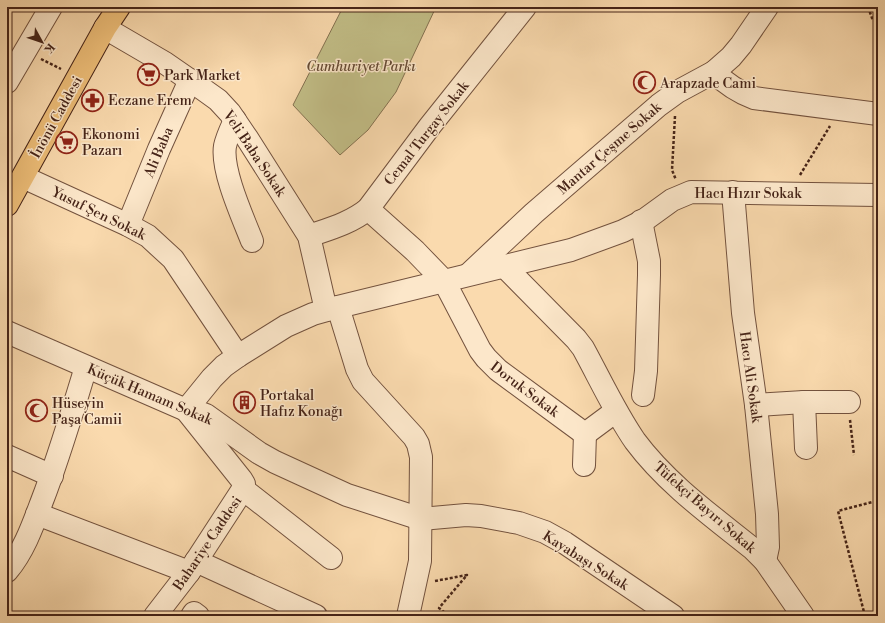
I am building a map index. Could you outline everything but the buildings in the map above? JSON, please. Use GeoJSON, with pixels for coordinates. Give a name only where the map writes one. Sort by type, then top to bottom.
{"type":"FeatureCollection","features":[{"type":"Feature","properties":{"kind":"main road","name":"İnönü Caddesi"},"geometry":{"type":"LineString","coordinates":[[7,205],[20,169],[119,7]]}},
{"type":"Feature","properties":{"kind":"main road","name":"İnönü Caddesi"},"geometry":{"type":"LineString","coordinates":[[106,28],[125,7]]}},
{"type":"Feature","properties":{"kind":"main road"},"geometry":{"type":"LineString","coordinates":[[106,28],[135,7]]}},
{"type":"Feature","properties":{"kind":"street"},"geometry":{"type":"LineString","coordinates":[[7,82],[51,7]]}},
{"type":"Feature","properties":{"kind":"street","name":"Cemal Turgay Sokak"},"geometry":{"type":"LineString","coordinates":[[309,236],[347,222],[368,209],[430,126],[525,7]]}},
{"type":"Feature","properties":{"kind":"street","name":"Mantar Çeşme Sokak"},"geometry":{"type":"LineString","coordinates":[[467,276],[534,213],[659,104],[677,92],[714,72],[741,45],[767,7]]}},
{"type":"Feature","properties":{"kind":"street","name":"Veli Baba Sokak"},"geometry":{"type":"LineString","coordinates":[[106,28],[190,80],[218,100],[235,120],[309,236],[332,308],[363,381],[414,437],[418,444],[420,456],[421,519],[419,566],[408,616]]}},
{"type":"Feature","properties":{"kind":"street"},"geometry":{"type":"LineString","coordinates":[[714,72],[726,83],[740,92],[754,98],[878,114]]}},
{"type":"Feature","properties":{"kind":"street","name":"Ali Baba"},"geometry":{"type":"LineString","coordinates":[[128,225],[158,149],[190,80]]}},
{"type":"Feature","properties":{"kind":"street"},"geometry":{"type":"LineString","coordinates":[[235,120],[225,146],[225,160],[233,193],[252,241]]}},
{"type":"Feature","properties":{"kind":"street","name":"Yusuf Şen Sokak"},"geometry":{"type":"LineString","coordinates":[[20,169],[148,236],[173,260],[238,356]]}},
{"type":"Feature","properties":{"kind":"street","name":"Hacı Hızır Sokak"},"geometry":{"type":"LineString","coordinates":[[186,410],[212,378],[224,366],[286,326],[313,314],[332,308],[571,250],[623,231],[641,222],[672,200],[691,192],[878,195]]}},
{"type":"Feature","properties":{"kind":"street","name":"Hacı Ali Sokak"},"geometry":{"type":"LineString","coordinates":[[733,192],[743,313],[756,405],[768,533],[768,546],[765,561]]}},
{"type":"Feature","properties":{"kind":"street","name":"Doruk Sokak"},"geometry":{"type":"LineString","coordinates":[[368,209],[415,251],[444,281],[480,350],[486,358],[498,370],[585,434]]}},
{"type":"Feature","properties":{"kind":"street"},"geometry":{"type":"LineString","coordinates":[[641,222],[649,275],[646,371],[643,395]]}},
{"type":"Feature","properties":{"kind":"street","name":"Tüfekçi Bayırı Sokak"},"geometry":{"type":"LineString","coordinates":[[504,266],[576,339],[583,348],[616,411],[640,446],[671,480],[754,549],[765,561],[803,616]]}},
{"type":"Feature","properties":{"kind":"street","name":"Küçük Hamam Sokak"},"geometry":{"type":"LineString","coordinates":[[7,332],[186,410],[206,415],[259,453],[298,473],[347,495],[421,519]]}},
{"type":"Feature","properties":{"kind":"street"},"geometry":{"type":"LineString","coordinates":[[7,571],[18,556],[52,476],[86,367]]}},
{"type":"Feature","properties":{"kind":"street"},"geometry":{"type":"LineString","coordinates":[[756,405],[804,402],[848,402]]}},
{"type":"Feature","properties":{"kind":"street"},"geometry":{"type":"LineString","coordinates":[[804,402],[806,448]]}},
{"type":"Feature","properties":{"kind":"street"},"geometry":{"type":"LineString","coordinates":[[186,410],[241,479],[244,484],[243,489],[331,558]]}},
{"type":"Feature","properties":{"kind":"street"},"geometry":{"type":"LineString","coordinates":[[584,465],[585,434],[616,411]]}},
{"type":"Feature","properties":{"kind":"street"},"geometry":{"type":"LineString","coordinates":[[7,456],[52,476]]}},
{"type":"Feature","properties":{"kind":"street","name":"Bahariye Caddesi"},"geometry":{"type":"LineString","coordinates":[[155,616],[192,567],[243,489]]}},
{"type":"Feature","properties":{"kind":"street"},"geometry":{"type":"LineString","coordinates":[[37,514],[192,567],[316,616]]}},
{"type":"Feature","properties":{"kind":"street","name":"Kayabaşı Sokak"},"geometry":{"type":"LineString","coordinates":[[421,519],[466,515],[481,516],[519,523],[545,532],[565,543],[673,616]]}},
{"type":"Feature","properties":{"kind":"street"},"geometry":{"type":"LineString","coordinates":[[192,616],[194,613],[198,616]]}},
{"type":"Feature","properties":{"kind":"path"},"geometry":{"type":"LineString","coordinates":[[868,7],[872,18],[878,26]]}},
{"type":"Feature","properties":{"kind":"path"},"geometry":{"type":"LineString","coordinates":[[26,50],[66,72]]}},
{"type":"Feature","properties":{"kind":"path"},"geometry":{"type":"LineString","coordinates":[[677,92],[672,170],[681,196]]}},
{"type":"Feature","properties":{"kind":"path"},"geometry":{"type":"LineString","coordinates":[[789,193],[841,109]]}},
{"type":"Feature","properties":{"kind":"path"},"geometry":{"type":"LineString","coordinates":[[848,402],[854,455]]}},
{"type":"Feature","properties":{"kind":"path"},"geometry":{"type":"LineString","coordinates":[[865,616],[838,511],[876,502]]}},
{"type":"Feature","properties":{"kind":"path"},"geometry":{"type":"LineString","coordinates":[[434,581],[467,575],[439,608],[449,616]]}},
{"type":"Feature","properties":{"kind":"green space","name":"Cumhuriyet Parkı"},"geometry":{"type":"Polygon","coordinates":[[[343,7],[436,7],[396,92],[368,130],[340,155],[293,105],[343,7]]]}},
{"type":"Feature","properties":{"kind":"place","name":"Park Market"},"geometry":{"type":"Point","coordinates":[149,75]}},
{"type":"Feature","properties":{"kind":"place","name":"Arapzade Cami"},"geometry":{"type":"Point","coordinates":[645,83]}},
{"type":"Feature","properties":{"kind":"place","name":"Eczane Erem"},"geometry":{"type":"Point","coordinates":[92,100]}},
{"type":"Feature","properties":{"kind":"place","name":"Ekonomi Pazarı"},"geometry":{"type":"Point","coordinates":[67,142]}},
{"type":"Feature","properties":{"kind":"place","name":"Portakal Hafız Konağı"},"geometry":{"type":"Point","coordinates":[245,403]}},
{"type":"Feature","properties":{"kind":"place","name":"Hüseyin Paşa Camii"},"geometry":{"type":"Point","coordinates":[36,411]}}]}
